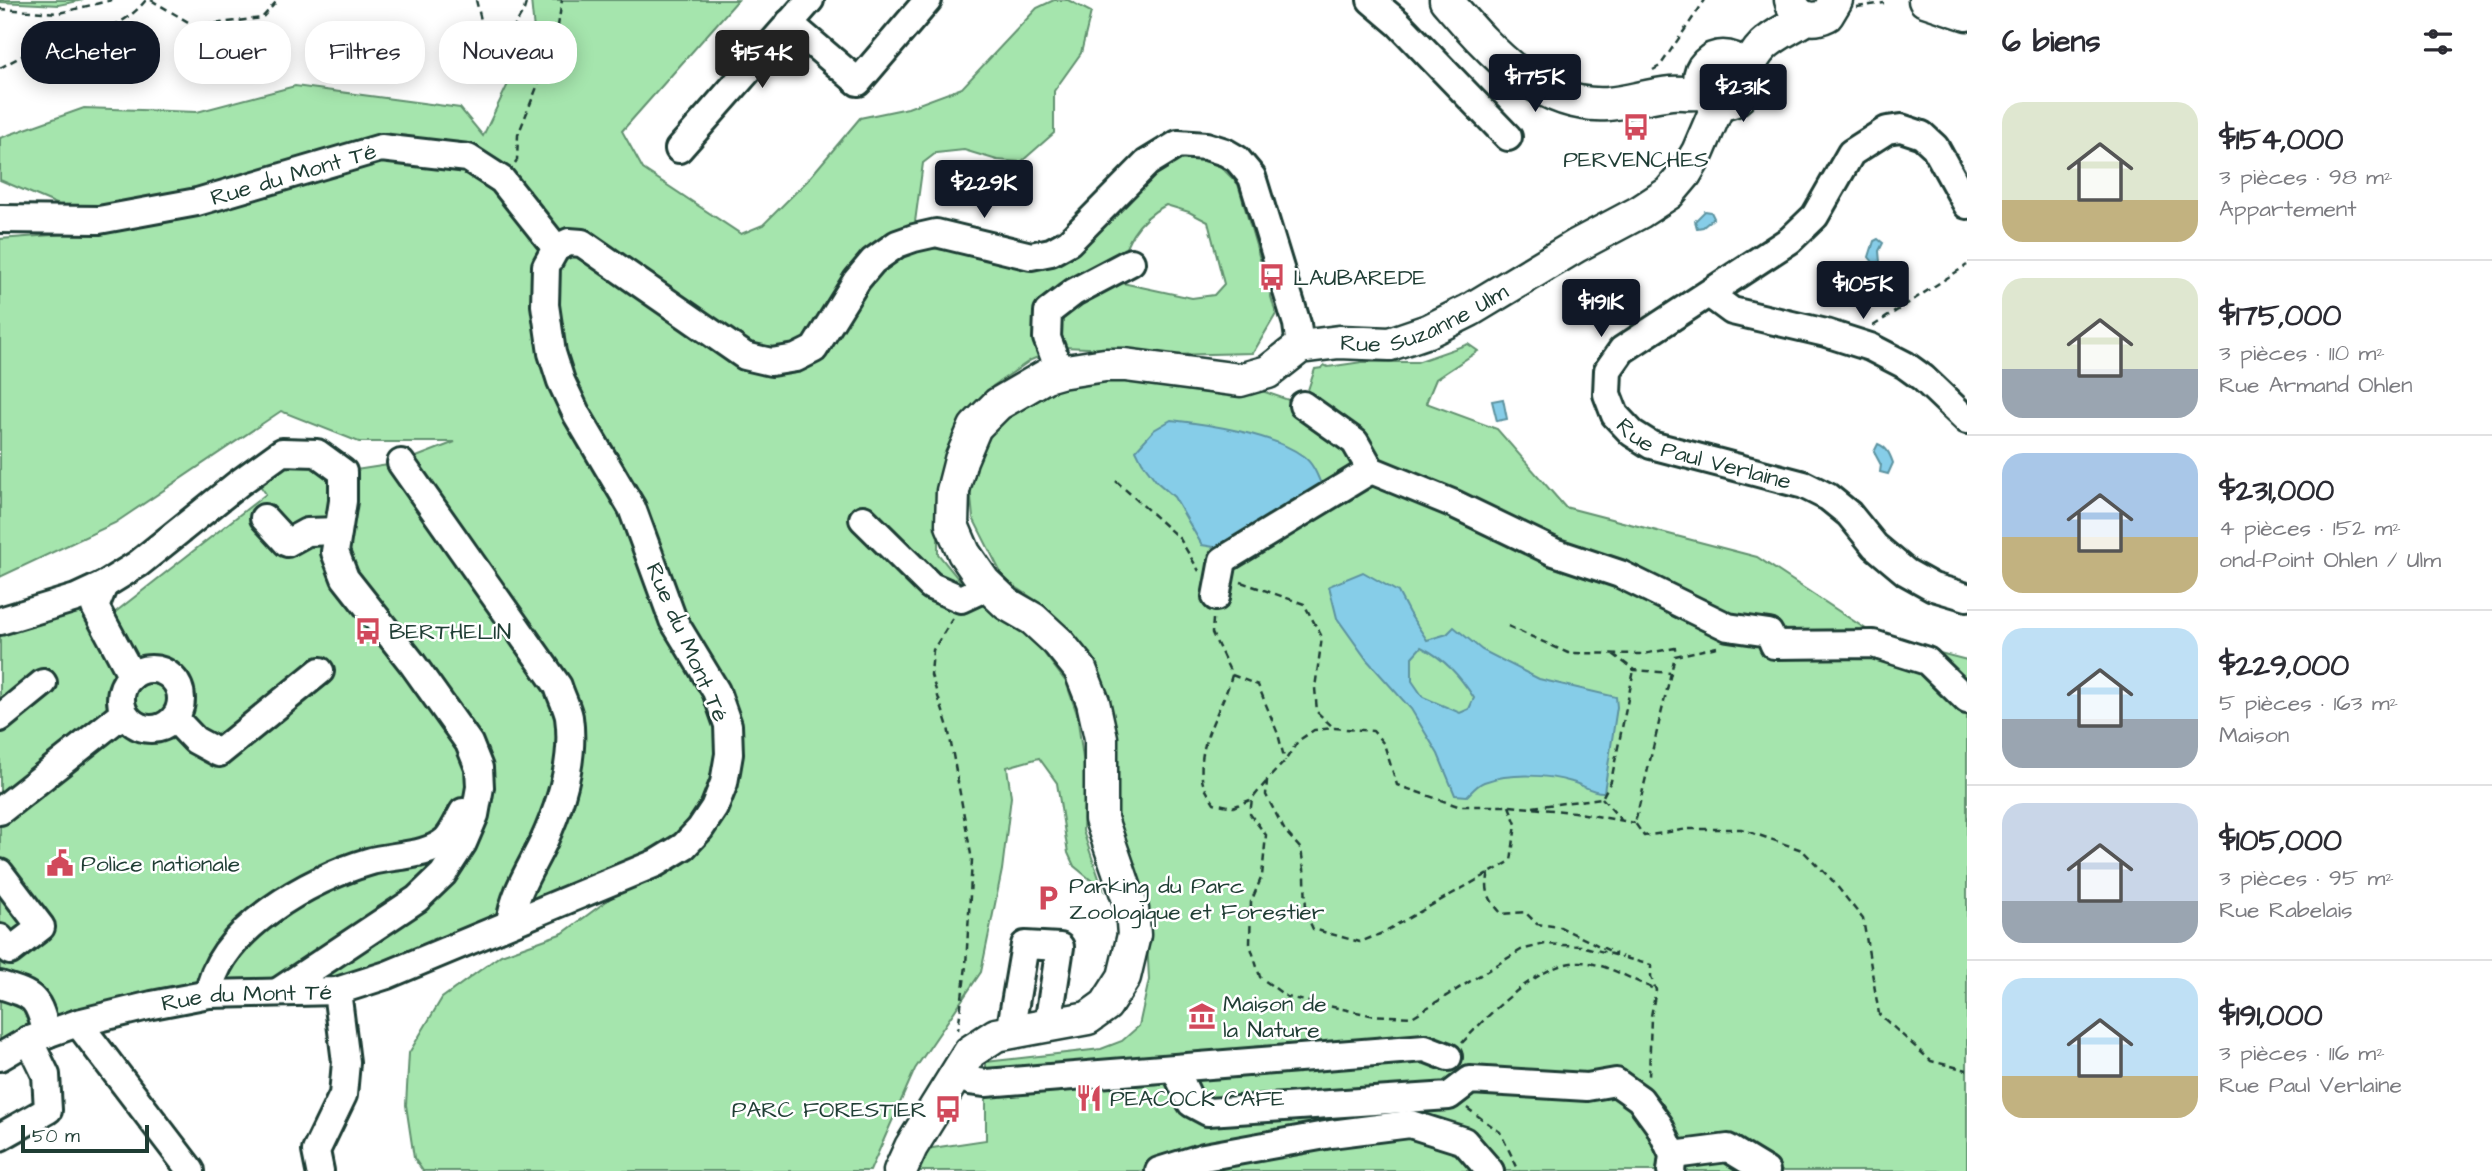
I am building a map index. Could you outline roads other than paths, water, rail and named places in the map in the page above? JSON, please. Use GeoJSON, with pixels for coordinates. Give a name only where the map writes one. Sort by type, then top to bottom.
{"type":"FeatureCollection","features":[{"type":"Feature","properties":{"kind":"main road"},"geometry":{"type":"LineString","coordinates":[[1446,0],[1492,50],[1528,81],[1558,96],[1584,103],[1606,104],[1666,80],[1708,90],[1728,102],[1740,95],[1745,83],[1737,67],[1721,57],[1708,63],[1708,90]]}},
{"type":"Feature","properties":{"kind":"main road"},"geometry":{"type":"LineString","coordinates":[[1925,0],[1967,14]]}},
{"type":"Feature","properties":{"kind":"main road"},"geometry":{"type":"LineString","coordinates":[[1961,0],[1967,3]]}},
{"type":"Feature","properties":{"kind":"main road"},"geometry":{"type":"LineString","coordinates":[[1737,67],[1751,45],[1796,8],[1813,20],[1827,15],[1844,1]]}},
{"type":"Feature","properties":{"kind":"main road","name":"Rue Suzanne Ulm"},"geometry":{"type":"LineString","coordinates":[[1300,347],[1339,342],[1390,344],[1428,331],[1640,212],[1669,192],[1685,174],[1698,152],[1708,90]]}},
{"type":"Feature","properties":{"kind":"main road"},"geometry":{"type":"LineString","coordinates":[[900,1171],[911,1147],[970,1052],[996,1035],[1088,1018],[1106,1005],[1124,977],[1134,935],[1132,909],[1101,819],[1101,738],[1093,702],[1080,668],[1058,642],[1033,619],[1007,604],[989,586],[964,552],[952,525],[953,491],[961,460],[975,427],[998,404],[1046,376],[1060,372],[1105,365],[1125,365],[1240,380],[1268,372],[1300,347]]}},
{"type":"Feature","properties":{"kind":"street"},"geometry":{"type":"LineString","coordinates":[[679,149],[810,0]]}},
{"type":"Feature","properties":{"kind":"street"},"geometry":{"type":"LineString","coordinates":[[789,23],[858,82],[928,0]]}},
{"type":"Feature","properties":{"kind":"street"},"geometry":{"type":"LineString","coordinates":[[1371,0],[1398,23],[1508,137]]}},
{"type":"Feature","properties":{"kind":"street","name":"Rue Paul Verlaine"},"geometry":{"type":"LineString","coordinates":[[1967,205],[1942,159],[1922,135],[1901,128],[1887,130],[1851,153],[1815,216],[1790,240],[1622,350],[1608,370],[1607,394],[1615,415],[1632,433],[1651,445],[1804,485],[1828,496],[1849,514],[1875,546],[1906,572],[1933,587],[1967,597]]}},
{"type":"Feature","properties":{"kind":"street"},"geometry":{"type":"LineString","coordinates":[[556,248],[569,242],[582,243],[745,356],[771,362],[796,358],[814,349],[857,280],[873,261],[897,244],[936,233],[1031,256],[1051,252],[1069,242],[1147,163],[1178,144],[1206,146],[1237,159],[1252,177],[1297,324],[1300,347]]}},
{"type":"Feature","properties":{"kind":"street","name":"Rue du Mont Té"},"geometry":{"type":"LineString","coordinates":[[0,219],[99,220],[197,202],[381,148],[468,158],[502,180],[556,248],[546,266],[545,304],[552,353],[561,382],[577,415],[632,508],[673,620],[716,691],[728,725],[729,754],[724,783],[714,808],[701,829],[684,846],[656,863],[387,975],[337,991],[209,994],[152,1005],[78,1023],[38,1037],[0,1057]]}},
{"type":"Feature","properties":{"kind":"street"},"geometry":{"type":"LineString","coordinates":[[1060,372],[1047,338],[1048,312],[1074,292],[1131,262]]}},
{"type":"Feature","properties":{"kind":"street"},"geometry":{"type":"LineString","coordinates":[[1709,294],[1732,311],[1826,333],[1870,347],[1905,365],[1923,378],[1967,420]]}},
{"type":"Feature","properties":{"kind":"street"},"geometry":{"type":"LineString","coordinates":[[1303,405],[1355,442],[1371,470],[1452,503],[1554,552],[1620,575],[1728,627],[1769,634],[1774,645],[1873,644],[1927,661],[1967,700]]}},
{"type":"Feature","properties":{"kind":"street"},"geometry":{"type":"LineString","coordinates":[[0,621],[76,598],[104,585],[138,564],[282,452],[317,453],[343,472],[343,501],[335,552],[345,578],[412,663],[469,743],[479,768],[480,788],[475,815],[463,843],[443,873],[417,899],[279,991]]}},
{"type":"Feature","properties":{"kind":"street"},"geometry":{"type":"LineString","coordinates":[[401,463],[558,686],[568,715],[571,748],[566,778],[542,844],[518,890],[510,923]]}},
{"type":"Feature","properties":{"kind":"street"},"geometry":{"type":"LineString","coordinates":[[1218,586],[1223,560],[1371,470]]}},
{"type":"Feature","properties":{"kind":"street"},"geometry":{"type":"LineString","coordinates":[[264,518],[287,543],[307,532],[338,531]]}},
{"type":"Feature","properties":{"kind":"street"},"geometry":{"type":"LineString","coordinates":[[863,519],[931,586],[961,599],[989,586]]}},
{"type":"Feature","properties":{"kind":"street"},"geometry":{"type":"LineString","coordinates":[[104,585],[95,607],[132,676]]}},
{"type":"Feature","properties":{"kind":"street"},"geometry":{"type":"LineString","coordinates":[[150,668],[170,674],[181,691],[180,710],[175,719],[158,730],[148,730],[138,727],[124,713],[121,693],[132,676],[150,668]]}},
{"type":"Feature","properties":{"kind":"street"},"geometry":{"type":"LineString","coordinates":[[175,719],[195,740],[219,753],[320,671]]}},
{"type":"Feature","properties":{"kind":"street"},"geometry":{"type":"LineString","coordinates":[[0,718],[43,682]]}},
{"type":"Feature","properties":{"kind":"street"},"geometry":{"type":"LineString","coordinates":[[0,811],[124,713]]}},
{"type":"Feature","properties":{"kind":"street"},"geometry":{"type":"LineString","coordinates":[[209,994],[214,974],[245,931],[294,894],[342,870],[395,855],[428,850],[446,839],[480,788]]}},
{"type":"Feature","properties":{"kind":"street"},"geometry":{"type":"LineString","coordinates":[[0,873],[41,927],[10,951],[0,938]]}},
{"type":"Feature","properties":{"kind":"street"},"geometry":{"type":"LineString","coordinates":[[1010,1033],[1025,945],[1060,947],[1048,1026]]}},
{"type":"Feature","properties":{"kind":"street"},"geometry":{"type":"LineString","coordinates":[[0,985],[29,994],[40,1007],[38,1037],[47,1075],[48,1110],[0,1137]]}},
{"type":"Feature","properties":{"kind":"street"},"geometry":{"type":"LineString","coordinates":[[320,1171],[316,1152],[343,1095],[346,1062],[337,991]]}},
{"type":"Feature","properties":{"kind":"street"},"geometry":{"type":"LineString","coordinates":[[78,1023],[191,1171]]}},
{"type":"Feature","properties":{"kind":"street"},"geometry":{"type":"LineString","coordinates":[[956,1072],[970,1081],[986,1083],[1425,1048],[1448,1057]]}},
{"type":"Feature","properties":{"kind":"street"},"geometry":{"type":"LineString","coordinates":[[1175,1069],[1191,1103],[1208,1112],[1450,1096],[1470,1080],[1587,1087],[1616,1082],[1640,1098],[1659,1125],[1672,1163],[1728,1148],[1766,1171]]}},
{"type":"Feature","properties":{"kind":"street"},"geometry":{"type":"LineString","coordinates":[[1159,1171],[1204,1157],[1331,1134],[1410,1124],[1464,1141],[1490,1171]]}},
{"type":"Feature","properties":{"kind":"water"},"geometry":{"type":"Polygon","coordinates":[[[1705,211],[1711,212],[1714,218],[1703,227],[1697,228],[1695,221],[1705,211]]]}},
{"type":"Feature","properties":{"kind":"water"},"geometry":{"type":"Polygon","coordinates":[[[1878,239],[1883,243],[1879,251],[1880,262],[1873,262],[1869,257],[1874,241],[1878,239]]]}},
{"type":"Feature","properties":{"kind":"water"},"geometry":{"type":"Polygon","coordinates":[[[1503,399],[1507,419],[1497,421],[1492,401],[1503,399]]]}},
{"type":"Feature","properties":{"kind":"water"},"geometry":{"type":"Polygon","coordinates":[[[1171,420],[1240,431],[1290,448],[1310,463],[1323,489],[1226,549],[1202,545],[1174,497],[1157,482],[1136,450],[1154,430],[1171,420]]]}},
{"type":"Feature","properties":{"kind":"water"},"geometry":{"type":"Polygon","coordinates":[[[1878,444],[1890,455],[1893,463],[1888,474],[1880,472],[1881,465],[1874,452],[1878,444]]]}},
{"type":"Feature","properties":{"kind":"water"},"geometry":{"type":"Polygon","coordinates":[[[1363,572],[1398,592],[1427,640],[1447,634],[1454,627],[1482,650],[1539,679],[1616,697],[1617,707],[1604,792],[1562,779],[1528,776],[1494,779],[1480,784],[1467,796],[1455,795],[1438,754],[1411,709],[1367,660],[1337,618],[1329,586],[1363,572]],[[1421,647],[1412,657],[1412,681],[1423,697],[1460,713],[1469,709],[1474,698],[1469,690],[1451,669],[1421,647]]]}},
{"type":"Feature","properties":{"kind":"place","name":"PERVENCHES"},"geometry":{"type":"Point","coordinates":[1636,127]}},
{"type":"Feature","properties":{"kind":"place","name":"LAUBAREDE"},"geometry":{"type":"Point","coordinates":[1272,277]}},
{"type":"Feature","properties":{"kind":"place","name":"BERTHELIN"},"geometry":{"type":"Point","coordinates":[368,631]}},
{"type":"Feature","properties":{"kind":"place","name":"Police nationale"},"geometry":{"type":"Point","coordinates":[60,863]}},
{"type":"Feature","properties":{"kind":"place","name":"Parking du Parc Zoologique et Forestier"},"geometry":{"type":"Point","coordinates":[1048,898]}},
{"type":"Feature","properties":{"kind":"place","name":"Maison de la Nature"},"geometry":{"type":"Point","coordinates":[1202,1016]}},
{"type":"Feature","properties":{"kind":"place","name":"PEACOCK CAFE"},"geometry":{"type":"Point","coordinates":[1089,1098]}},
{"type":"Feature","properties":{"kind":"place","name":"PARC FORESTIER"},"geometry":{"type":"Point","coordinates":[948,1109]}}]}
